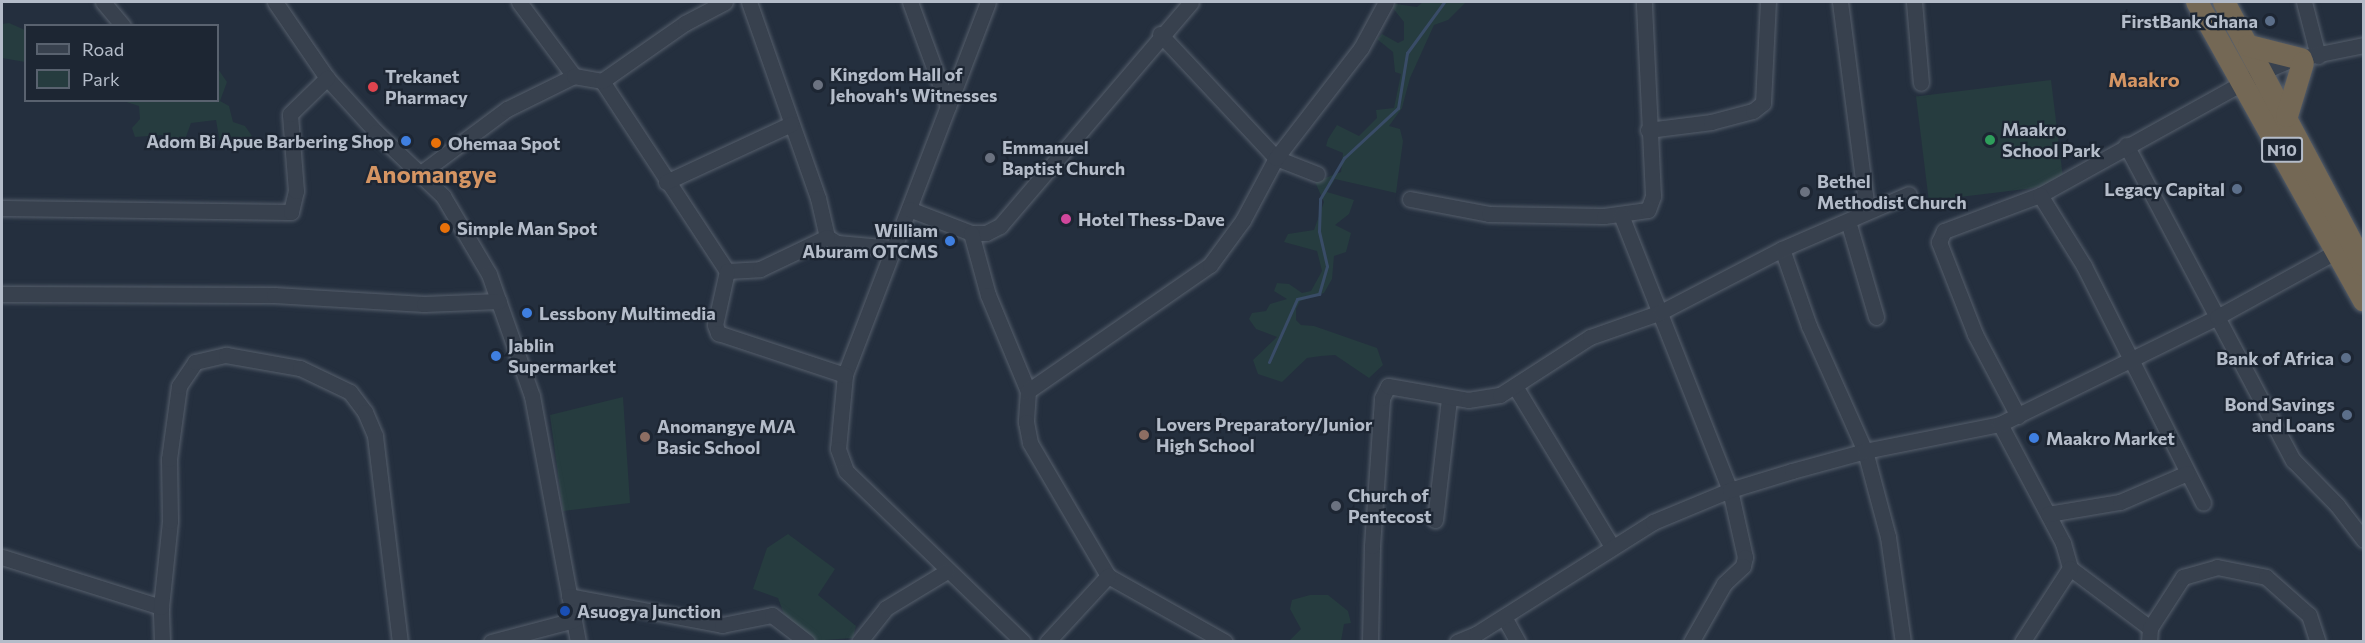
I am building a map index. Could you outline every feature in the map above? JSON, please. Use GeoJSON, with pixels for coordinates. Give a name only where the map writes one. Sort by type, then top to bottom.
{"type":"FeatureCollection","features":[{"type":"Feature","properties":{"kind":"highway","name":"N10"},"geometry":{"type":"LineString","coordinates":[[2197,2],[2256,81],[2287,116],[2364,265]]}},
{"type":"Feature","properties":{"kind":"highway","name":"N10"},"geometry":{"type":"LineString","coordinates":[[2224,2],[2249,46],[2256,81],[2337,251],[2364,301]]}},
{"type":"Feature","properties":{"kind":"highway"},"geometry":{"type":"LineString","coordinates":[[2249,46],[2307,59],[2287,116]]}},
{"type":"Feature","properties":{"kind":"street"},"geometry":{"type":"LineString","coordinates":[[103,2],[121,24]]}},
{"type":"Feature","properties":{"kind":"street"},"geometry":{"type":"LineString","coordinates":[[275,2],[327,78],[376,132],[421,173],[467,233],[499,301],[532,396],[578,642]]}},
{"type":"Feature","properties":{"kind":"street"},"geometry":{"type":"LineString","coordinates":[[421,173],[507,109],[574,76],[602,81],[685,23],[725,2]]}},
{"type":"Feature","properties":{"kind":"street"},"geometry":{"type":"LineString","coordinates":[[749,2],[818,198],[827,237],[837,243],[894,248]]}},
{"type":"Feature","properties":{"kind":"street"},"geometry":{"type":"LineString","coordinates":[[910,2],[948,106]]}},
{"type":"Feature","properties":{"kind":"street"},"geometry":{"type":"LineString","coordinates":[[988,2],[845,375],[838,449],[846,471],[1023,642]]}},
{"type":"Feature","properties":{"kind":"street"},"geometry":{"type":"LineString","coordinates":[[909,209],[971,232],[986,233],[1011,216],[1160,34],[1191,2]]}},
{"type":"Feature","properties":{"kind":"street"},"geometry":{"type":"LineString","coordinates":[[1028,391],[1210,265],[1243,220],[1276,158],[1361,48],[1386,2]]}},
{"type":"Feature","properties":{"kind":"street"},"geometry":{"type":"LineString","coordinates":[[1410,199],[1489,214],[1621,215],[1647,210],[1652,201],[1644,2]]}},
{"type":"Feature","properties":{"kind":"street"},"geometry":{"type":"LineString","coordinates":[[1648,130],[1712,122],[1759,108],[1766,93],[1768,2]]}},
{"type":"Feature","properties":{"kind":"street"},"geometry":{"type":"LineString","coordinates":[[1840,2],[1867,210]]}},
{"type":"Feature","properties":{"kind":"street"},"geometry":{"type":"LineString","coordinates":[[1914,2],[1922,83]]}},
{"type":"Feature","properties":{"kind":"street"},"geometry":{"type":"LineString","coordinates":[[2304,2],[2307,59]]}},
{"type":"Feature","properties":{"kind":"street"},"geometry":{"type":"LineString","coordinates":[[523,3],[574,76]]}},
{"type":"Feature","properties":{"kind":"street"},"geometry":{"type":"LineString","coordinates":[[1160,34],[1276,158],[1317,174]]}},
{"type":"Feature","properties":{"kind":"street"},"geometry":{"type":"LineString","coordinates":[[2018,416],[1975,334],[1939,242],[1944,231],[2040,195],[2127,145],[2256,81],[2307,59],[2364,45]]}},
{"type":"Feature","properties":{"kind":"street"},"geometry":{"type":"LineString","coordinates":[[2,208],[291,212],[296,191],[290,114],[327,78]]}},
{"type":"Feature","properties":{"kind":"street"},"geometry":{"type":"LineString","coordinates":[[602,81],[666,182],[727,271],[715,325],[718,333],[845,375]]}},
{"type":"Feature","properties":{"kind":"street"},"geometry":{"type":"LineString","coordinates":[[666,182],[791,124]]}},
{"type":"Feature","properties":{"kind":"street"},"geometry":{"type":"LineString","coordinates":[[2127,145],[2293,460],[2337,505],[2364,540]]}},
{"type":"Feature","properties":{"kind":"street"},"geometry":{"type":"LineString","coordinates":[[1370,642],[1372,546],[1382,398],[1388,386],[1398,385],[1449,399],[1481,399],[1516,388],[1590,337],[1661,312],[1782,249],[1848,221],[1867,210],[1910,194]]}},
{"type":"Feature","properties":{"kind":"street"},"geometry":{"type":"LineString","coordinates":[[2040,195],[2084,266],[2203,503]]}},
{"type":"Feature","properties":{"kind":"street"},"geometry":{"type":"LineString","coordinates":[[1621,215],[1730,490],[1744,563],[1724,584],[1691,642]]}},
{"type":"Feature","properties":{"kind":"street"},"geometry":{"type":"LineString","coordinates":[[1848,221],[1876,317]]}},
{"type":"Feature","properties":{"kind":"street"},"geometry":{"type":"LineString","coordinates":[[971,232],[988,295],[1028,391],[1026,422],[1030,443],[1108,576],[1225,642]]}},
{"type":"Feature","properties":{"kind":"street"},"geometry":{"type":"LineString","coordinates":[[727,271],[760,269],[827,237]]}},
{"type":"Feature","properties":{"kind":"street"},"geometry":{"type":"LineString","coordinates":[[1782,249],[1809,326],[1865,451],[1888,537],[1904,642]]}},
{"type":"Feature","properties":{"kind":"street"},"geometry":{"type":"LineString","coordinates":[[1462,641],[1611,545],[1653,522],[1730,490],[1865,451],[2000,424],[2217,317],[2337,251]]}},
{"type":"Feature","properties":{"kind":"street"},"geometry":{"type":"LineString","coordinates":[[2,294],[274,295],[424,304],[499,301]]}},
{"type":"Feature","properties":{"kind":"street"},"geometry":{"type":"LineString","coordinates":[[162,642],[161,607],[170,521],[171,424],[179,386],[188,368],[208,356],[270,361],[300,369],[351,393],[365,412],[375,436],[400,642]]}},
{"type":"Feature","properties":{"kind":"street"},"geometry":{"type":"LineString","coordinates":[[1516,388],[1611,545]]}},
{"type":"Feature","properties":{"kind":"street"},"geometry":{"type":"LineString","coordinates":[[1435,520],[1449,399]]}},
{"type":"Feature","properties":{"kind":"street"},"geometry":{"type":"LineString","coordinates":[[2000,424],[2048,514],[2070,568],[2149,635],[2183,577],[2217,567],[2266,577],[2309,615],[2318,642]]}},
{"type":"Feature","properties":{"kind":"street"},"geometry":{"type":"LineString","coordinates":[[2048,514],[2120,502],[2187,473]]}},
{"type":"Feature","properties":{"kind":"street"},"geometry":{"type":"LineString","coordinates":[[2,557],[161,607]]}},
{"type":"Feature","properties":{"kind":"street"},"geometry":{"type":"LineString","coordinates":[[2031,639],[2070,568]]}},
{"type":"Feature","properties":{"kind":"street"},"geometry":{"type":"LineString","coordinates":[[859,642],[886,608],[947,571]]}},
{"type":"Feature","properties":{"kind":"street"},"geometry":{"type":"LineString","coordinates":[[1047,642],[1108,576]]}},
{"type":"Feature","properties":{"kind":"street"},"geometry":{"type":"LineString","coordinates":[[570,596],[731,626],[772,615],[807,642]]}},
{"type":"Feature","properties":{"kind":"street"},"geometry":{"type":"LineString","coordinates":[[1504,616],[1518,642]]}},
{"type":"Feature","properties":{"kind":"street"},"geometry":{"type":"LineString","coordinates":[[491,642],[574,620]]}},
{"type":"Feature","properties":{"kind":"green space"},"geometry":{"type":"Polygon","coordinates":[[[1423,2],[1466,2],[1448,20],[1434,25],[1410,78],[1402,108],[1389,126],[1400,129],[1403,141],[1396,193],[1335,179],[1327,192],[1354,200],[1349,214],[1335,225],[1351,233],[1346,252],[1334,256],[1332,279],[1324,293],[1300,301],[1296,309],[1296,320],[1301,325],[1314,326],[1377,348],[1383,365],[1369,378],[1335,355],[1321,356],[1307,358],[1282,382],[1258,374],[1253,360],[1277,337],[1256,329],[1249,319],[1252,313],[1266,311],[1270,304],[1287,299],[1274,291],[1277,283],[1289,284],[1302,293],[1311,291],[1322,271],[1317,251],[1284,242],[1288,234],[1314,230],[1324,202],[1315,182],[1341,172],[1343,153],[1326,146],[1328,139],[1337,125],[1359,136],[1377,118],[1376,110],[1394,108],[1401,74],[1395,72],[1393,52],[1377,39],[1382,34],[1398,43],[1404,40],[1404,22],[1392,7],[1396,4],[1417,7],[1423,2]]]}},
{"type":"Feature","properties":{"kind":"green space"},"geometry":{"type":"Polygon","coordinates":[[[9,23],[24,30],[24,62],[2,58],[2,24],[9,23]]]}},
{"type":"Feature","properties":{"kind":"green space"},"geometry":{"type":"Polygon","coordinates":[[[219,70],[227,82],[220,101],[229,106],[233,122],[245,126],[252,136],[237,146],[220,143],[216,120],[191,123],[183,145],[162,135],[135,137],[132,128],[140,119],[139,106],[126,102],[219,102],[219,70]]]}},
{"type":"Feature","properties":{"kind":"green space","name":"Maakro School Park"},"geometry":{"type":"Polygon","coordinates":[[[2051,80],[2064,184],[1929,201],[1916,97],[2051,80]]]}},
{"type":"Feature","properties":{"kind":"green space"},"geometry":{"type":"Polygon","coordinates":[[[623,397],[630,503],[563,511],[550,415],[623,397]]]}},
{"type":"Feature","properties":{"kind":"green space"},"geometry":{"type":"Polygon","coordinates":[[[788,534],[835,569],[818,595],[856,626],[853,638],[811,641],[784,614],[778,598],[753,589],[767,548],[788,534]]]}},
{"type":"Feature","properties":{"kind":"green space"},"geometry":{"type":"Polygon","coordinates":[[[1310,595],[1328,595],[1348,611],[1351,623],[1344,624],[1341,641],[1289,641],[1301,629],[1290,609],[1292,600],[1310,595]]]}},
{"type":"Feature","properties":{"kind":"waterway"},"geometry":{"type":"LineString","coordinates":[[1269,362],[1297,299],[1319,294],[1327,266],[1319,231],[1320,199],[1344,158],[1398,108],[1407,53],[1444,2]]}},
{"type":"Feature","properties":{"kind":"place","name":"FirstBank Ghana"},"geometry":{"type":"Point","coordinates":[2270,21]}},
{"type":"Feature","properties":{"kind":"place","name":"Kingdom Hall of Jehovah's Witnesses"},"geometry":{"type":"Point","coordinates":[818,85]}},
{"type":"Feature","properties":{"kind":"place","name":"Trekanet Pharmacy"},"geometry":{"type":"Point","coordinates":[373,87]}},
{"type":"Feature","properties":{"kind":"place","name":"Maakro School Park"},"geometry":{"type":"Point","coordinates":[1990,140]}},
{"type":"Feature","properties":{"kind":"place","name":"Adom Bi Apue Barbering Shop"},"geometry":{"type":"Point","coordinates":[406,141]}},
{"type":"Feature","properties":{"kind":"place","name":"Ohemaa Spot"},"geometry":{"type":"Point","coordinates":[436,143]}},
{"type":"Feature","properties":{"kind":"place","name":"Emmanuel Baptist Church"},"geometry":{"type":"Point","coordinates":[990,158]}},
{"type":"Feature","properties":{"kind":"place","name":"Legacy Capital"},"geometry":{"type":"Point","coordinates":[2237,189]}},
{"type":"Feature","properties":{"kind":"place","name":"Bethel Methodist Church"},"geometry":{"type":"Point","coordinates":[1805,192]}},
{"type":"Feature","properties":{"kind":"place","name":"Hotel Thess-Dave"},"geometry":{"type":"Point","coordinates":[1066,219]}},
{"type":"Feature","properties":{"kind":"place","name":"Simple Man Spot"},"geometry":{"type":"Point","coordinates":[445,228]}},
{"type":"Feature","properties":{"kind":"place","name":"William Aburam OTCMS"},"geometry":{"type":"Point","coordinates":[950,241]}},
{"type":"Feature","properties":{"kind":"place","name":"Lessbony Multimedia"},"geometry":{"type":"Point","coordinates":[527,313]}},
{"type":"Feature","properties":{"kind":"place","name":"Jablin Supermarket"},"geometry":{"type":"Point","coordinates":[496,356]}},
{"type":"Feature","properties":{"kind":"place","name":"Bank of Africa"},"geometry":{"type":"Point","coordinates":[2346,358]}},
{"type":"Feature","properties":{"kind":"place","name":"Bond Savings and Loans"},"geometry":{"type":"Point","coordinates":[2347,415]}},
{"type":"Feature","properties":{"kind":"place","name":"Lovers Preparatory/Junior High School"},"geometry":{"type":"Point","coordinates":[1144,435]}},
{"type":"Feature","properties":{"kind":"place","name":"Anomangye M/A Basic School"},"geometry":{"type":"Point","coordinates":[645,437]}},
{"type":"Feature","properties":{"kind":"place","name":"Maakro Market"},"geometry":{"type":"Point","coordinates":[2034,438]}},
{"type":"Feature","properties":{"kind":"place","name":"Church of Pentecost"},"geometry":{"type":"Point","coordinates":[1336,506]}},
{"type":"Feature","properties":{"kind":"place","name":"Asuogya Junction"},"geometry":{"type":"Point","coordinates":[565,611]}},
{"type":"Feature","properties":{"kind":"district","name":"Maakro"},"geometry":{"type":"Point","coordinates":[2144,79]}},
{"type":"Feature","properties":{"kind":"district","name":"Anomangye"},"geometry":{"type":"Point","coordinates":[431,174]}}]}
